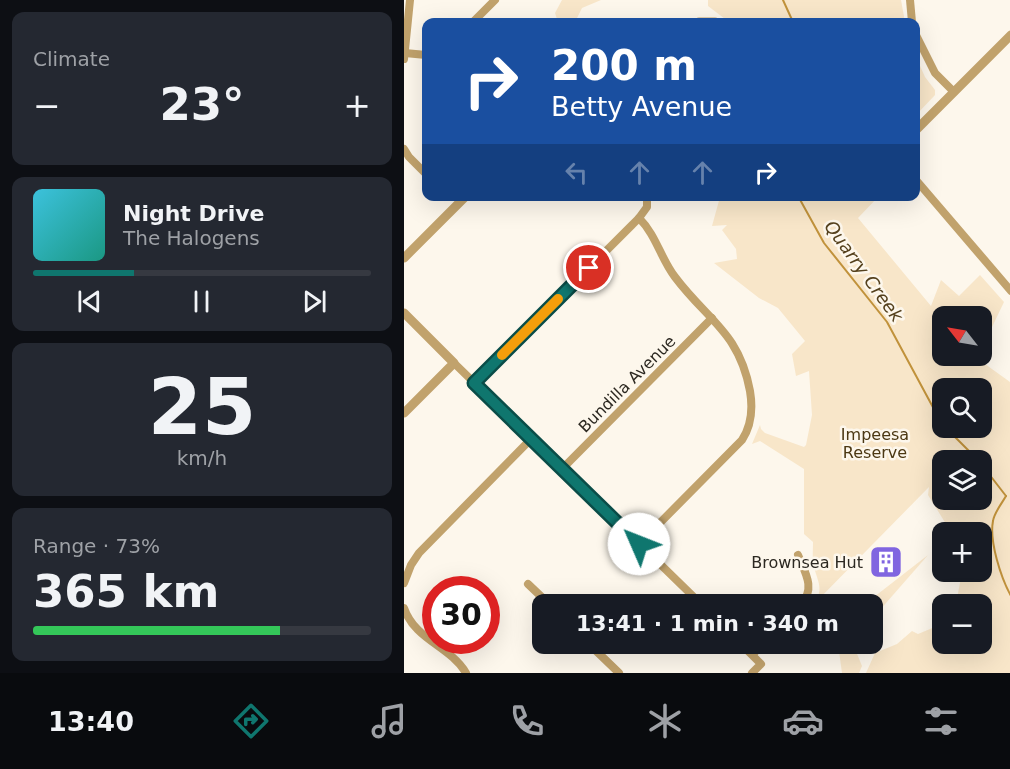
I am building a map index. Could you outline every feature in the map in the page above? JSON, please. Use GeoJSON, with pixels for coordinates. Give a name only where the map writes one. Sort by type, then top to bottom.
{"type":"FeatureCollection","features":[{"type":"Feature","properties":{"kind":"street"},"geometry":{"type":"LineString","coordinates":[[404,59],[410,0]]}},
{"type":"Feature","properties":{"kind":"street"},"geometry":{"type":"LineString","coordinates":[[477,18],[495,0]]}},
{"type":"Feature","properties":{"kind":"street"},"geometry":{"type":"LineString","coordinates":[[910,0],[912,18]]}},
{"type":"Feature","properties":{"kind":"street"},"geometry":{"type":"LineString","coordinates":[[920,126],[1010,35]]}},
{"type":"Feature","properties":{"kind":"street"},"geometry":{"type":"LineString","coordinates":[[920,43],[935,73],[954,92]]}},
{"type":"Feature","properties":{"kind":"street"},"geometry":{"type":"LineString","coordinates":[[405,53],[422,55]]}},
{"type":"Feature","properties":{"kind":"street"},"geometry":{"type":"LineString","coordinates":[[404,149],[422,170]]}},
{"type":"Feature","properties":{"kind":"street"},"geometry":{"type":"LineString","coordinates":[[920,185],[1010,291]]}},
{"type":"Feature","properties":{"kind":"street"},"geometry":{"type":"LineString","coordinates":[[456,201],[459,204]]}},
{"type":"Feature","properties":{"kind":"street"},"geometry":{"type":"LineString","coordinates":[[404,258],[462,201]]}},
{"type":"Feature","properties":{"kind":"street"},"geometry":{"type":"LineString","coordinates":[[474,383],[639,218],[647,207],[647,201]]}},
{"type":"Feature","properties":{"kind":"street"},"geometry":{"type":"LineString","coordinates":[[639,218],[650,231],[675,278],[734,344],[744,367],[752,405],[749,427],[737,446],[639,544]]}},
{"type":"Feature","properties":{"kind":"street"},"geometry":{"type":"LineString","coordinates":[[404,314],[691,594]]}},
{"type":"Feature","properties":{"kind":"street","name":"Bundilla Avenue"},"geometry":{"type":"LineString","coordinates":[[562,469],[712,318]]}},
{"type":"Feature","properties":{"kind":"street"},"geometry":{"type":"LineString","coordinates":[[404,413],[454,363]]}},
{"type":"Feature","properties":{"kind":"street"},"geometry":{"type":"LineString","coordinates":[[404,583],[419,553],[531,439]]}},
{"type":"Feature","properties":{"kind":"street"},"geometry":{"type":"LineString","coordinates":[[798,555],[810,584],[808,594]]}},
{"type":"Feature","properties":{"kind":"street"},"geometry":{"type":"LineString","coordinates":[[528,584],[538,594]]}},
{"type":"Feature","properties":{"kind":"street"},"geometry":{"type":"LineString","coordinates":[[404,608],[417,630],[453,658],[466,673]]}},
{"type":"Feature","properties":{"kind":"street"},"geometry":{"type":"LineString","coordinates":[[599,654],[619,673]]}},
{"type":"Feature","properties":{"kind":"street"},"geometry":{"type":"LineString","coordinates":[[752,673],[761,664],[753,654]]}},
{"type":"Feature","properties":{"kind":"green space"},"geometry":{"type":"Polygon","coordinates":[[[562,0],[601,0],[582,8],[577,18],[557,18],[555,13],[562,0]]]}},
{"type":"Feature","properties":{"kind":"green space"},"geometry":{"type":"Polygon","coordinates":[[[708,0],[901,0],[904,18],[724,18],[708,6],[708,0]]]}},
{"type":"Feature","properties":{"kind":"green space"},"geometry":{"type":"Polygon","coordinates":[[[920,66],[935,90],[935,95],[920,111],[920,66]]]}},
{"type":"Feature","properties":{"kind":"green space","name":"Impeesa Reserve"},"geometry":{"type":"Polygon","coordinates":[[[719,201],[874,201],[858,218],[931,306],[941,280],[959,296],[980,275],[1004,302],[992,327],[992,306],[932,306],[932,366],[988,366],[1010,382],[1010,673],[866,673],[875,654],[883,654],[883,650],[897,644],[912,631],[918,634],[932,628],[932,654],[992,654],[992,594],[958,594],[960,582],[992,582],[992,522],[945,522],[937,510],[992,510],[992,450],[932,450],[932,501],[928,495],[929,487],[824,594],[819,594],[813,564],[813,542],[804,534],[804,469],[760,441],[752,444],[760,425],[765,433],[804,447],[806,445],[812,415],[809,371],[796,376],[792,354],[805,341],[778,308],[759,298],[714,263],[737,259],[736,249],[722,230],[727,225],[712,226],[719,201]]]}},
{"type":"Feature","properties":{"kind":"green space"},"geometry":{"type":"Polygon","coordinates":[[[928,555],[883,606],[883,594],[878,594],[928,555]]]}},
{"type":"Feature","properties":{"kind":"green space"},"geometry":{"type":"Polygon","coordinates":[[[839,654],[857,654],[862,666],[859,673],[842,673],[839,654]]]}},
{"type":"Feature","properties":{"kind":"waterway","name":"Quarry Creek"},"geometry":{"type":"LineString","coordinates":[[783,0],[791,18]]}},
{"type":"Feature","properties":{"kind":"waterway","name":"Quarry Creek"},"geometry":{"type":"LineString","coordinates":[[801,201],[824,243],[887,322],[932,405]]}},
{"type":"Feature","properties":{"kind":"waterway","name":"Quarry Creek"},"geometry":{"type":"LineString","coordinates":[[956,438],[968,450]]}},
{"type":"Feature","properties":{"kind":"waterway","name":"Quarry Creek"},"geometry":{"type":"LineString","coordinates":[[992,478],[1006,496]]}},
{"type":"Feature","properties":{"kind":"waterway"},"geometry":{"type":"LineString","coordinates":[[1006,496],[995,515],[992,529],[997,559],[1003,580],[1011,596]]}},
{"type":"Feature","properties":{"kind":"slow traffic"},"geometry":{"type":"LineString","coordinates":[[502,355],[558,299]]}},
{"type":"Feature","properties":{"kind":"place","name":"Brownsea Hut"},"geometry":{"type":"Point","coordinates":[886,562]}},
{"type":"Feature","properties":{"kind":"route"},"geometry":{"type":"LineString","coordinates":[[589,268],[474,383],[639,544]]}}]}
